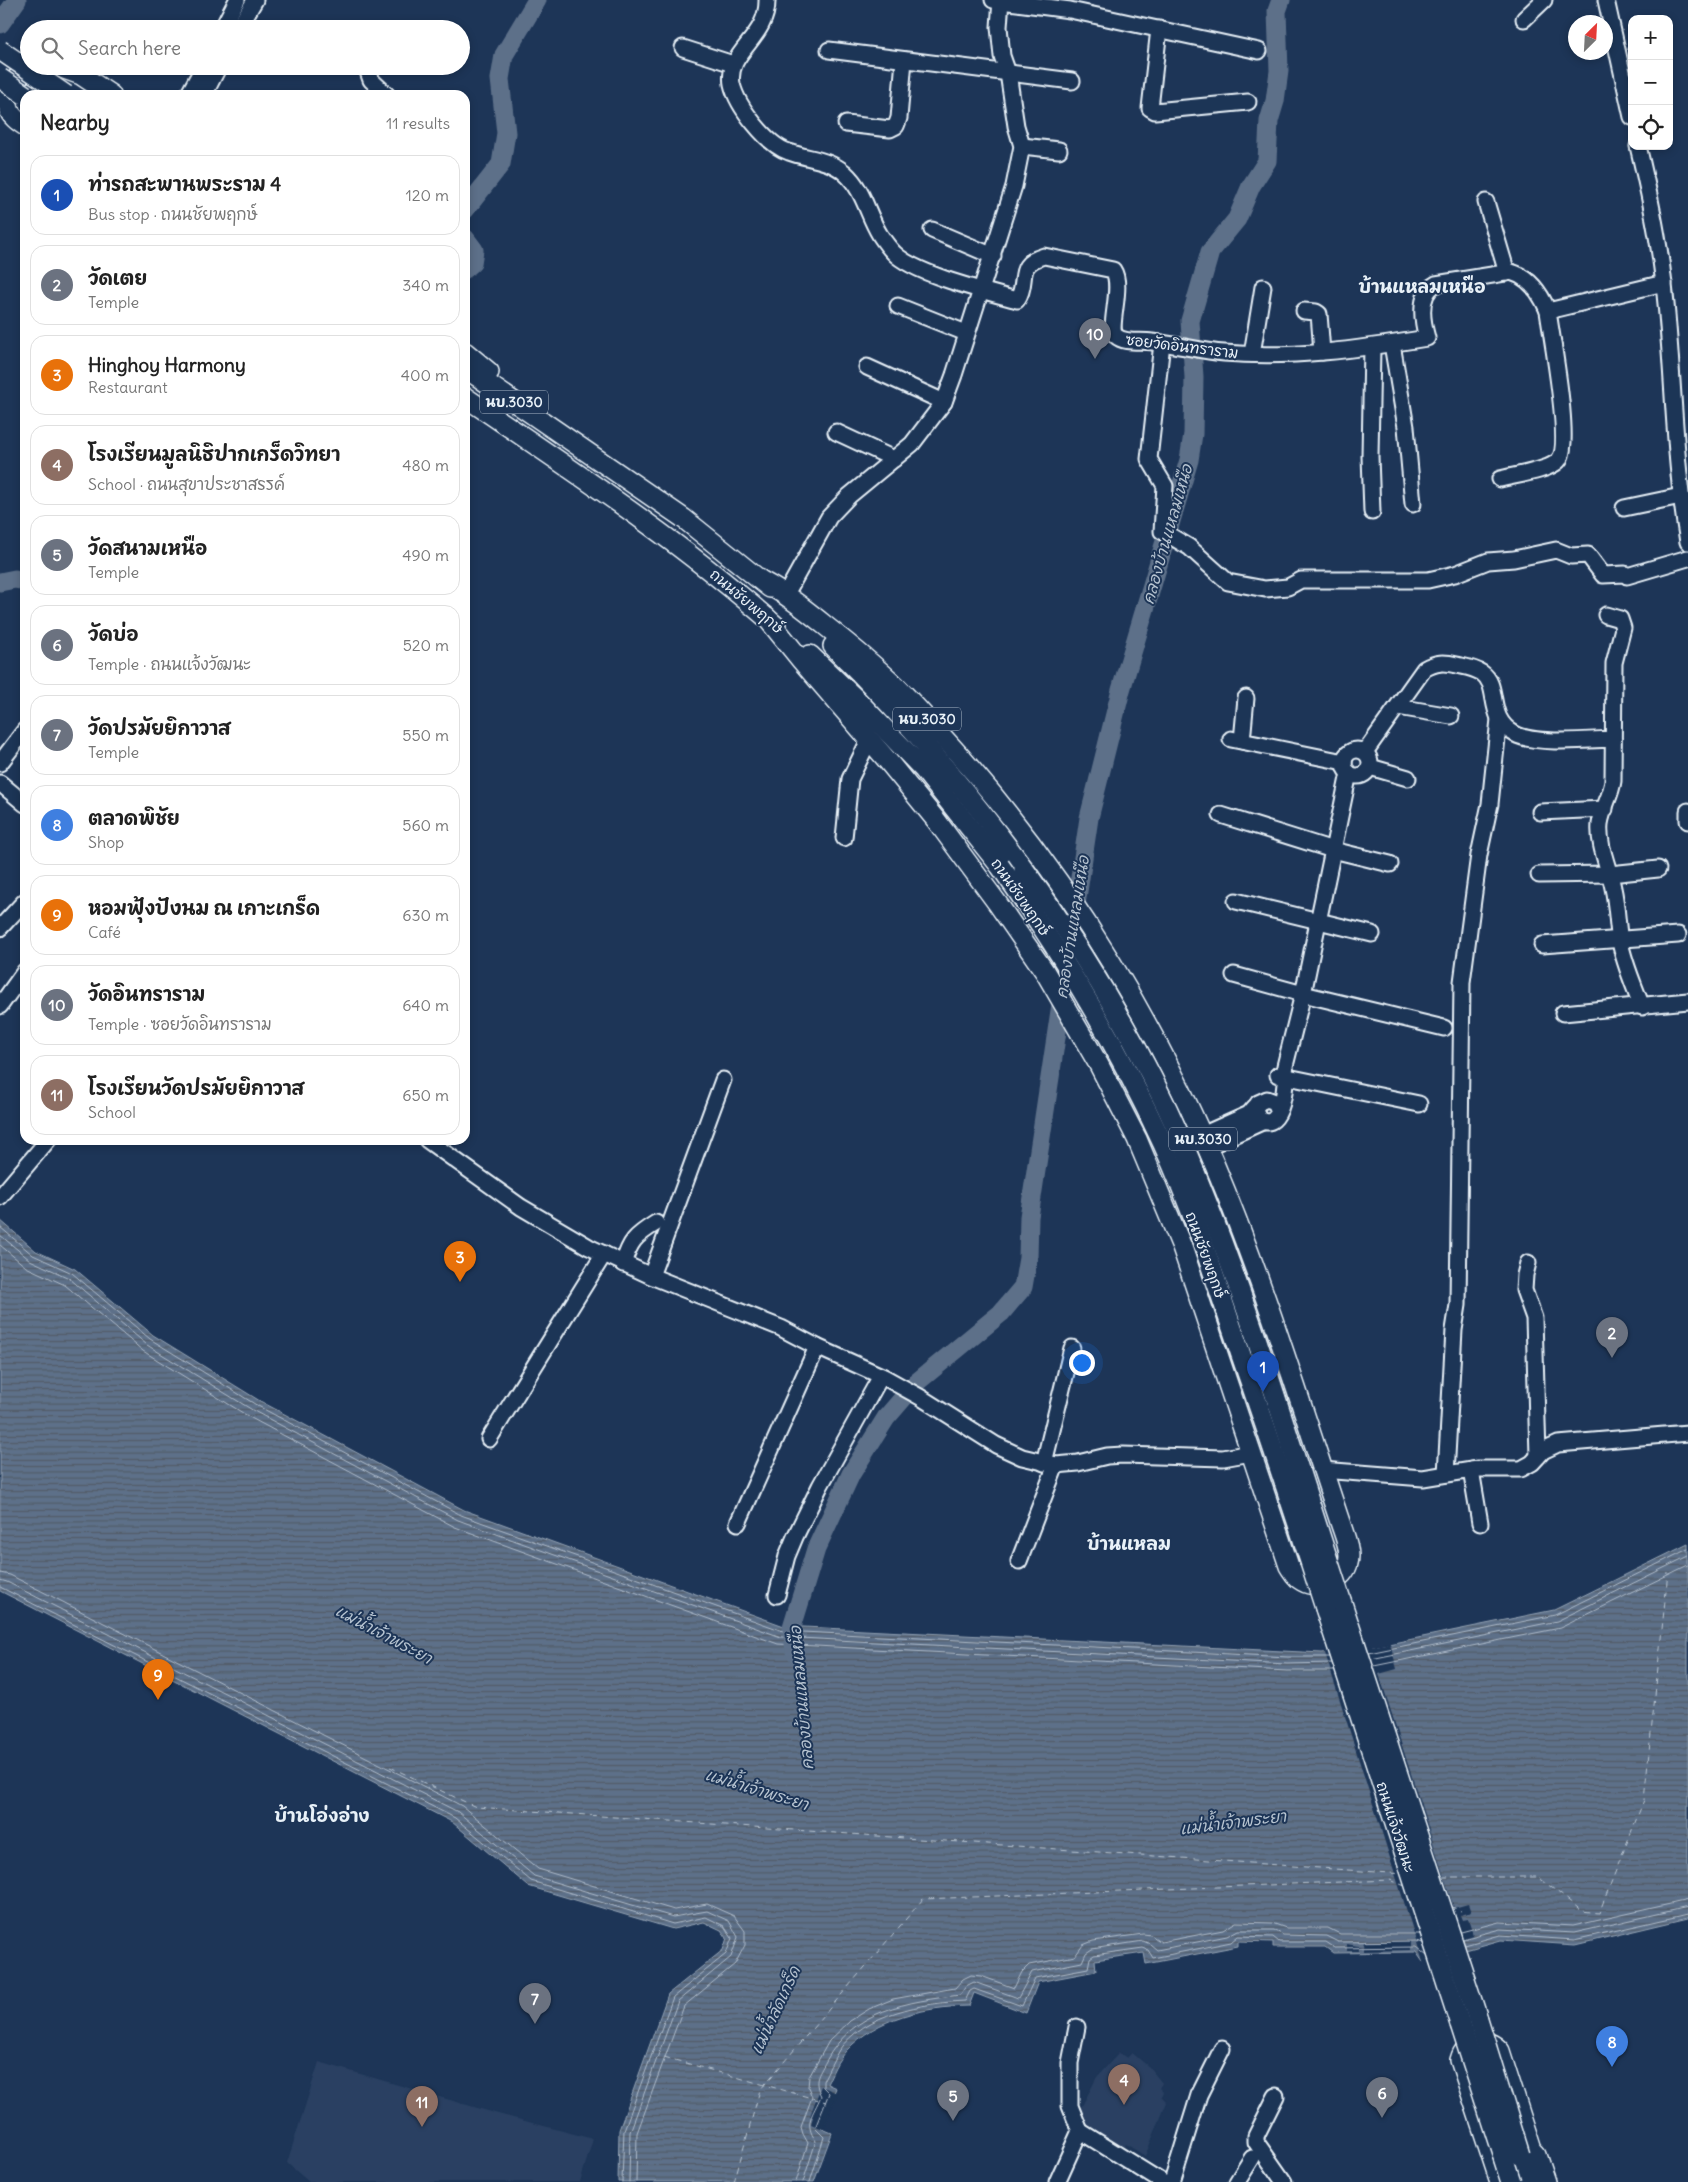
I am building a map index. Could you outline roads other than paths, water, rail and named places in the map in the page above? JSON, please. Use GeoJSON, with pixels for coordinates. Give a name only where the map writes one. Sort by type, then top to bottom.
{"type":"FeatureCollection","features":[{"type":"Feature","properties":{"kind":"main road"},"geometry":{"type":"LineString","coordinates":[[0,50],[20,64]]}},
{"type":"Feature","properties":{"kind":"main road"},"geometry":{"type":"LineString","coordinates":[[20,74],[17,76],[9,92],[9,109],[20,122]]}},
{"type":"Feature","properties":{"kind":"main road"},"geometry":{"type":"LineString","coordinates":[[37,75],[59,90]]}},
{"type":"Feature","properties":{"kind":"main road"},"geometry":{"type":"LineString","coordinates":[[81,75],[104,90]]}},
{"type":"Feature","properties":{"kind":"main road"},"geometry":{"type":"LineString","coordinates":[[0,78],[20,92]]}},
{"type":"Feature","properties":{"kind":"main road"},"geometry":{"type":"LineString","coordinates":[[470,356],[563,436]]}},
{"type":"Feature","properties":{"kind":"main road","name":"ถนนชัยพฤกษ์"},"geometry":{"type":"LineString","coordinates":[[470,371],[683,518],[762,580],[818,631],[897,711],[966,792],[1024,869],[1072,939],[1116,1010],[1181,1140],[1222,1242],[1248,1316],[1333,1605]]}},
{"type":"Feature","properties":{"kind":"main road","name":"ถนนชัยพฤกษ์"},"geometry":{"type":"LineString","coordinates":[[470,400],[674,542],[767,618],[822,667],[892,735],[924,770],[1000,866],[1049,936],[1079,984],[1126,1068],[1164,1147],[1206,1252],[1301,1532],[1333,1605]]}},
{"type":"Feature","properties":{"kind":"main road"},"geometry":{"type":"LineString","coordinates":[[470,414],[550,455]]}},
{"type":"Feature","properties":{"kind":"main road","name":"ถนนชัยพฤกษ์"},"geometry":{"type":"LineString","coordinates":[[762,580],[786,594],[878,668],[898,688],[965,761],[1014,820],[1102,947],[1154,1037],[1204,1141],[1236,1217],[1349,1555],[1347,1565],[1339,1578],[1326,1585],[1311,1585],[1301,1581],[1289,1566],[1182,1247],[1137,1139],[1099,1065],[1048,979],[998,904],[936,820],[767,618]]}},
{"type":"Feature","properties":{"kind":"main road"},"geometry":{"type":"LineString","coordinates":[[1182,1247],[1179,1224],[1181,1215],[1192,1201],[1210,1196],[1220,1198],[1236,1217]]}},
{"type":"Feature","properties":{"kind":"main road","name":"ถนนแจ้งวัฒนะ"},"geometry":{"type":"LineString","coordinates":[[1333,1605],[1511,2182]]}},
{"type":"Feature","properties":{"kind":"main road","name":"ถนนแจ้งวัฒนะ"},"geometry":{"type":"LineString","coordinates":[[1333,1605],[1472,2000],[1529,2182]]}},
{"type":"Feature","properties":{"kind":"main road"},"geometry":{"type":"LineString","coordinates":[[1500,2182],[1460,2060],[1462,2052],[1471,2044],[1481,2041],[1494,2043],[1500,2051],[1532,2151],[1536,2155],[1545,2182]]}},
{"type":"Feature","properties":{"kind":"main road"},"geometry":{"type":"LineString","coordinates":[[1495,2163],[1507,2156],[1524,2151],[1532,2151]]}},
{"type":"Feature","properties":{"kind":"street"},"geometry":{"type":"LineString","coordinates":[[227,20],[237,0]]}},
{"type":"Feature","properties":{"kind":"street"},"geometry":{"type":"LineString","coordinates":[[243,20],[255,0]]}},
{"type":"Feature","properties":{"kind":"street"},"geometry":{"type":"LineString","coordinates":[[683,48],[733,64],[761,28],[767,10],[767,0]]}},
{"type":"Feature","properties":{"kind":"street"},"geometry":{"type":"LineString","coordinates":[[786,594],[829,517],[849,496],[912,444],[944,402],[980,290],[993,256],[1014,186],[1022,146],[1016,126],[1008,73],[1002,56],[998,0],[1070,10],[1259,51]]}},
{"type":"Feature","properties":{"kind":"street"},"geometry":{"type":"LineString","coordinates":[[1524,19],[1544,0]]}},
{"type":"Feature","properties":{"kind":"street"},"geometry":{"type":"LineString","coordinates":[[1606,0],[1629,105]]}},
{"type":"Feature","properties":{"kind":"street"},"geometry":{"type":"LineString","coordinates":[[1158,29],[1150,108],[1155,111],[1248,102]]}},
{"type":"Feature","properties":{"kind":"street"},"geometry":{"type":"LineString","coordinates":[[829,50],[1072,81]]}},
{"type":"Feature","properties":{"kind":"street"},"geometry":{"type":"LineString","coordinates":[[846,124],[890,129],[896,126],[899,118],[904,60]]}},
{"type":"Feature","properties":{"kind":"street","name":"ซอยวัดอินทราราม"},"geometry":{"type":"LineString","coordinates":[[733,64],[732,83],[737,99],[774,144],[786,151],[834,164],[845,173],[860,189],[879,233],[894,254],[913,267],[980,290],[1017,300],[1020,296],[1025,266],[1033,259],[1044,256],[1112,270],[1116,275],[1117,292],[1114,334],[1128,341],[1162,343],[1224,353],[1301,354],[1372,347],[1427,338],[1423,300],[1428,288],[1436,284],[1506,273],[1519,274],[1526,279],[1535,288],[1548,311]]}},
{"type":"Feature","properties":{"kind":"street"},"geometry":{"type":"LineString","coordinates":[[191,90],[199,75]]}},
{"type":"Feature","properties":{"kind":"street"},"geometry":{"type":"LineString","coordinates":[[207,90],[214,75]]}},
{"type":"Feature","properties":{"kind":"street"},"geometry":{"type":"LineString","coordinates":[[369,75],[370,80],[381,90]]}},
{"type":"Feature","properties":{"kind":"street"},"geometry":{"type":"LineString","coordinates":[[1022,146],[1059,150]]}},
{"type":"Feature","properties":{"kind":"street"},"geometry":{"type":"LineString","coordinates":[[1639,150],[1649,194],[1664,283],[1674,432],[1688,542]]}},
{"type":"Feature","properties":{"kind":"street"},"geometry":{"type":"LineString","coordinates":[[1486,202],[1506,273]]}},
{"type":"Feature","properties":{"kind":"street"},"geometry":{"type":"LineString","coordinates":[[932,230],[993,256]]}},
{"type":"Feature","properties":{"kind":"street"},"geometry":{"type":"LineString","coordinates":[[1500,478],[1550,467],[1559,460],[1564,452],[1561,396],[1548,311],[1664,283]]}},
{"type":"Feature","properties":{"kind":"street"},"geometry":{"type":"LineString","coordinates":[[1252,354],[1263,287]]}},
{"type":"Feature","properties":{"kind":"street"},"geometry":{"type":"LineString","coordinates":[[898,306],[966,333]]}},
{"type":"Feature","properties":{"kind":"street"},"geometry":{"type":"LineString","coordinates":[[1304,311],[1319,314],[1322,352]]}},
{"type":"Feature","properties":{"kind":"street"},"geometry":{"type":"LineString","coordinates":[[1162,343],[1149,459],[1165,486],[1168,535],[1189,547],[1224,580],[1266,589],[1288,587],[1301,580],[1428,580],[1454,574],[1488,561],[1514,559],[1556,550],[1571,556],[1588,555],[1601,574],[1605,576],[1625,574],[1628,576],[1688,558]]}},
{"type":"Feature","properties":{"kind":"street"},"geometry":{"type":"LineString","coordinates":[[1392,344],[1406,427],[1413,504]]}},
{"type":"Feature","properties":{"kind":"street"},"geometry":{"type":"LineString","coordinates":[[1372,347],[1370,456],[1372,512]]}},
{"type":"Feature","properties":{"kind":"street"},"geometry":{"type":"LineString","coordinates":[[867,367],[944,402]]}},
{"type":"Feature","properties":{"kind":"street"},"geometry":{"type":"LineString","coordinates":[[836,432],[894,459]]}},
{"type":"Feature","properties":{"kind":"street"},"geometry":{"type":"LineString","coordinates":[[1624,508],[1682,496]]}},
{"type":"Feature","properties":{"kind":"street"},"geometry":{"type":"LineString","coordinates":[[1606,615],[1620,619],[1623,628],[1614,663],[1613,780],[1611,795],[1600,824],[1601,839],[1610,874],[1620,941],[1628,970],[1642,1006]]}},
{"type":"Feature","properties":{"kind":"street"},"geometry":{"type":"LineString","coordinates":[[1365,752],[1424,669],[1435,663],[1448,663],[1473,669],[1484,674],[1491,684],[1494,706],[1499,719],[1505,729],[1517,736],[1537,740],[1613,740]]}},
{"type":"Feature","properties":{"kind":"street"},"geometry":{"type":"LineString","coordinates":[[1204,1141],[1262,1122],[1272,1122],[1278,1115],[1283,1072],[1303,994],[1333,850],[1347,768],[1345,757],[1352,751],[1361,750],[1370,759],[1370,768],[1367,772],[1358,776],[1347,768],[1236,740],[1246,698]]}},
{"type":"Feature","properties":{"kind":"street"},"geometry":{"type":"LineString","coordinates":[[1398,707],[1451,716]]}},
{"type":"Feature","properties":{"kind":"street"},"geometry":{"type":"LineString","coordinates":[[1446,1474],[1454,1330],[1458,1305],[1462,982],[1479,855],[1492,796],[1499,719]]}},
{"type":"Feature","properties":{"kind":"street"},"geometry":{"type":"LineString","coordinates":[[0,763],[20,737]]}},
{"type":"Feature","properties":{"kind":"street"},"geometry":{"type":"LineString","coordinates":[[844,838],[850,779],[868,739]]}},
{"type":"Feature","properties":{"kind":"street"},"geometry":{"type":"LineString","coordinates":[[1370,768],[1408,778]]}},
{"type":"Feature","properties":{"kind":"street"},"geometry":{"type":"LineString","coordinates":[[0,782],[20,800]]}},
{"type":"Feature","properties":{"kind":"street"},"geometry":{"type":"LineString","coordinates":[[1540,812],[1605,809]]}},
{"type":"Feature","properties":{"kind":"street"},"geometry":{"type":"LineString","coordinates":[[1688,811],[1688,821]]}},
{"type":"Feature","properties":{"kind":"street"},"geometry":{"type":"LineString","coordinates":[[1220,815],[1333,850],[1390,864]]}},
{"type":"Feature","properties":{"kind":"street"},"geometry":{"type":"LineString","coordinates":[[1539,875],[1610,874],[1658,869]]}},
{"type":"Feature","properties":{"kind":"street"},"geometry":{"type":"LineString","coordinates":[[1236,901],[1372,934]]}},
{"type":"Feature","properties":{"kind":"street"},"geometry":{"type":"LineString","coordinates":[[0,928],[20,906]]}},
{"type":"Feature","properties":{"kind":"street"},"geometry":{"type":"LineString","coordinates":[[1542,946],[1678,936]]}},
{"type":"Feature","properties":{"kind":"street"},"geometry":{"type":"LineString","coordinates":[[1234,975],[1303,994],[1444,1028]]}},
{"type":"Feature","properties":{"kind":"street"},"geometry":{"type":"LineString","coordinates":[[0,1006],[20,978]]}},
{"type":"Feature","properties":{"kind":"street"},"geometry":{"type":"LineString","coordinates":[[1563,1013],[1688,1001]]}},
{"type":"Feature","properties":{"kind":"street"},"geometry":{"type":"LineString","coordinates":[[1204,1141],[1249,1114],[1261,1103],[1283,1072]]}},
{"type":"Feature","properties":{"kind":"street"},"geometry":{"type":"LineString","coordinates":[[1283,1072],[1419,1104]]}},
{"type":"Feature","properties":{"kind":"street"},"geometry":{"type":"LineString","coordinates":[[651,1276],[723,1080]]}},
{"type":"Feature","properties":{"kind":"street"},"geometry":{"type":"LineString","coordinates":[[1261,1103],[1275,1102],[1279,1111]]}},
{"type":"Feature","properties":{"kind":"street"},"geometry":{"type":"LineString","coordinates":[[1261,1103],[1256,1116],[1262,1122]]}},
{"type":"Feature","properties":{"kind":"street"},"geometry":{"type":"LineString","coordinates":[[0,1197],[44,1145]]}},
{"type":"Feature","properties":{"kind":"street"},"geometry":{"type":"LineString","coordinates":[[434,1145],[521,1207],[604,1254],[651,1276],[781,1328],[817,1347],[886,1378],[996,1445],[1022,1457],[1050,1464],[1078,1463],[1107,1456],[1123,1455],[1223,1458],[1251,1453]]}},
{"type":"Feature","properties":{"kind":"street"},"geometry":{"type":"LineString","coordinates":[[623,1264],[631,1242],[636,1236],[656,1224]]}},
{"type":"Feature","properties":{"kind":"street"},"geometry":{"type":"LineString","coordinates":[[489,1439],[604,1254]]}},
{"type":"Feature","properties":{"kind":"street"},"geometry":{"type":"LineString","coordinates":[[1528,1263],[1524,1290],[1526,1301],[1534,1318],[1538,1456]]}},
{"type":"Feature","properties":{"kind":"street"},"geometry":{"type":"LineString","coordinates":[[738,1523],[817,1347]]}},
{"type":"Feature","properties":{"kind":"street"},"geometry":{"type":"LineString","coordinates":[[1019,1561],[1050,1464],[1072,1348]]}},
{"type":"Feature","properties":{"kind":"street"},"geometry":{"type":"LineString","coordinates":[[777,1595],[786,1556],[820,1486],[886,1378]]}},
{"type":"Feature","properties":{"kind":"street"},"geometry":{"type":"LineString","coordinates":[[1322,1470],[1415,1478],[1471,1470],[1521,1469],[1532,1463],[1543,1450],[1558,1444],[1688,1433]]}},
{"type":"Feature","properties":{"kind":"street"},"geometry":{"type":"LineString","coordinates":[[1471,1470],[1480,1522]]}},
{"type":"Feature","properties":{"kind":"street"},"geometry":{"type":"LineString","coordinates":[[1077,2027],[1070,2063],[1070,2106],[1080,2131],[1162,2182]]}},
{"type":"Feature","properties":{"kind":"street"},"geometry":{"type":"LineString","coordinates":[[1172,2182],[1199,2096],[1222,2048]]}},
{"type":"Feature","properties":{"kind":"street"},"geometry":{"type":"LineString","coordinates":[[1276,2096],[1256,2136],[1256,2142],[1284,2182]]}},
{"type":"Feature","properties":{"kind":"street"},"geometry":{"type":"LineString","coordinates":[[1057,2182],[1080,2131]]}},
{"type":"Feature","properties":{"kind":"street"},"geometry":{"type":"LineString","coordinates":[[1238,2182],[1252,2158]]}},
{"type":"Feature","properties":{"kind":"water"},"geometry":{"type":"Polygon","coordinates":[[[0,1220],[36,1251],[75,1269],[153,1335],[260,1401],[464,1510],[784,1626],[1322,1653],[1369,1648],[1554,1610],[1688,1544],[1688,1918],[1575,1945],[1501,1940],[1423,1962],[1416,1952],[1333,1953],[1325,1947],[1273,1947],[1273,1942],[1238,1941],[1238,1946],[1146,1964],[1144,1953],[1095,1960],[1096,1971],[1038,1982],[1026,2013],[974,1993],[969,2006],[936,2009],[903,2016],[887,2022],[858,2039],[840,2059],[827,2084],[836,2088],[820,2128],[832,2133],[814,2182],[618,2182],[619,2130],[668,1994],[723,1950],[727,1938],[721,1930],[704,1922],[673,1929],[528,1886],[452,1822],[0,1591],[0,1220]]]}},
{"type":"Feature","properties":{"kind":"waterway"},"geometry":{"type":"LineString","coordinates":[[0,24],[17,0]]}},
{"type":"Feature","properties":{"kind":"waterway"},"geometry":{"type":"LineString","coordinates":[[470,204],[501,164],[506,133],[500,79],[504,55],[537,0]]}},
{"type":"Feature","properties":{"kind":"waterway","name":"คลองบ้านแหลมเหนือ"},"geometry":{"type":"LineString","coordinates":[[795,1652],[792,1627],[816,1549],[851,1474],[886,1418],[917,1382],[1001,1313],[1023,1287],[1028,1258],[1029,1217],[1089,818],[1121,690],[1189,460],[1193,434],[1194,377],[1190,321],[1210,252],[1237,219],[1251,186],[1267,161],[1269,121],[1275,101],[1279,71],[1277,11],[1281,0]]}},
{"type":"Feature","properties":{"kind":"waterway"},"geometry":{"type":"LineString","coordinates":[[470,245],[474,250],[470,265]]}},
{"type":"Feature","properties":{"kind":"waterway"},"geometry":{"type":"LineString","coordinates":[[0,582],[20,580]]}},
{"type":"Feature","properties":{"kind":"place","name":"วัดอินทราราม"},"geometry":{"type":"Point","coordinates":[1095,359]}},
{"type":"Feature","properties":{"kind":"place","name":"Hinghoy Harmony"},"geometry":{"type":"Point","coordinates":[460,1282]}},
{"type":"Feature","properties":{"kind":"place","name":"วัดเตย"},"geometry":{"type":"Point","coordinates":[1612,1358]}},
{"type":"Feature","properties":{"kind":"place","name":"ท่ารถสะพานพระราม 4"},"geometry":{"type":"Point","coordinates":[1263,1392]}},
{"type":"Feature","properties":{"kind":"place","name":"หอมฟุ้งปังนม ณ เกาะเกร็ด"},"geometry":{"type":"Point","coordinates":[158,1700]}},
{"type":"Feature","properties":{"kind":"place","name":"วัดปรมัยยิกาวาส"},"geometry":{"type":"Point","coordinates":[535,2024]}},
{"type":"Feature","properties":{"kind":"place","name":"ตลาดพิชัย"},"geometry":{"type":"Point","coordinates":[1612,2067]}},
{"type":"Feature","properties":{"kind":"place","name":"โรงเรียนมูลนิธิปากเกร็ดวิทยา"},"geometry":{"type":"Point","coordinates":[1124,2105]}},
{"type":"Feature","properties":{"kind":"place","name":"วัดบ่อ"},"geometry":{"type":"Point","coordinates":[1382,2118]}},
{"type":"Feature","properties":{"kind":"place","name":"วัดสนามเหนือ"},"geometry":{"type":"Point","coordinates":[953,2121]}},
{"type":"Feature","properties":{"kind":"place","name":"โรงเรียนวัดปรมัยยิกาวาส"},"geometry":{"type":"Point","coordinates":[422,2127]}},
{"type":"Feature","properties":{"kind":"district","name":"บ้านแหลมเหนือ"},"geometry":{"type":"Point","coordinates":[1422,286]}},
{"type":"Feature","properties":{"kind":"district","name":"บ้านแหลม"},"geometry":{"type":"Point","coordinates":[1129,1543]}},
{"type":"Feature","properties":{"kind":"district","name":"บ้านโอ่งอ่าง"},"geometry":{"type":"Point","coordinates":[322,1815]}},
{"type":"Feature","properties":{"kind":"water label","name":"แม่น้ำเจ้าพระยา"},"geometry":{"type":"Point","coordinates":[384,1634]}},
{"type":"Feature","properties":{"kind":"water label","name":"แม่น้ำเจ้าพระยา"},"geometry":{"type":"Point","coordinates":[757,1789]}},
{"type":"Feature","properties":{"kind":"water label","name":"แม่น้ำเจ้าพระยา"},"geometry":{"type":"Point","coordinates":[1233,1822]}},
{"type":"Feature","properties":{"kind":"water label","name":"แม่น้ำลัดเกร็ด"},"geometry":{"type":"Point","coordinates":[775,2010]}}]}
